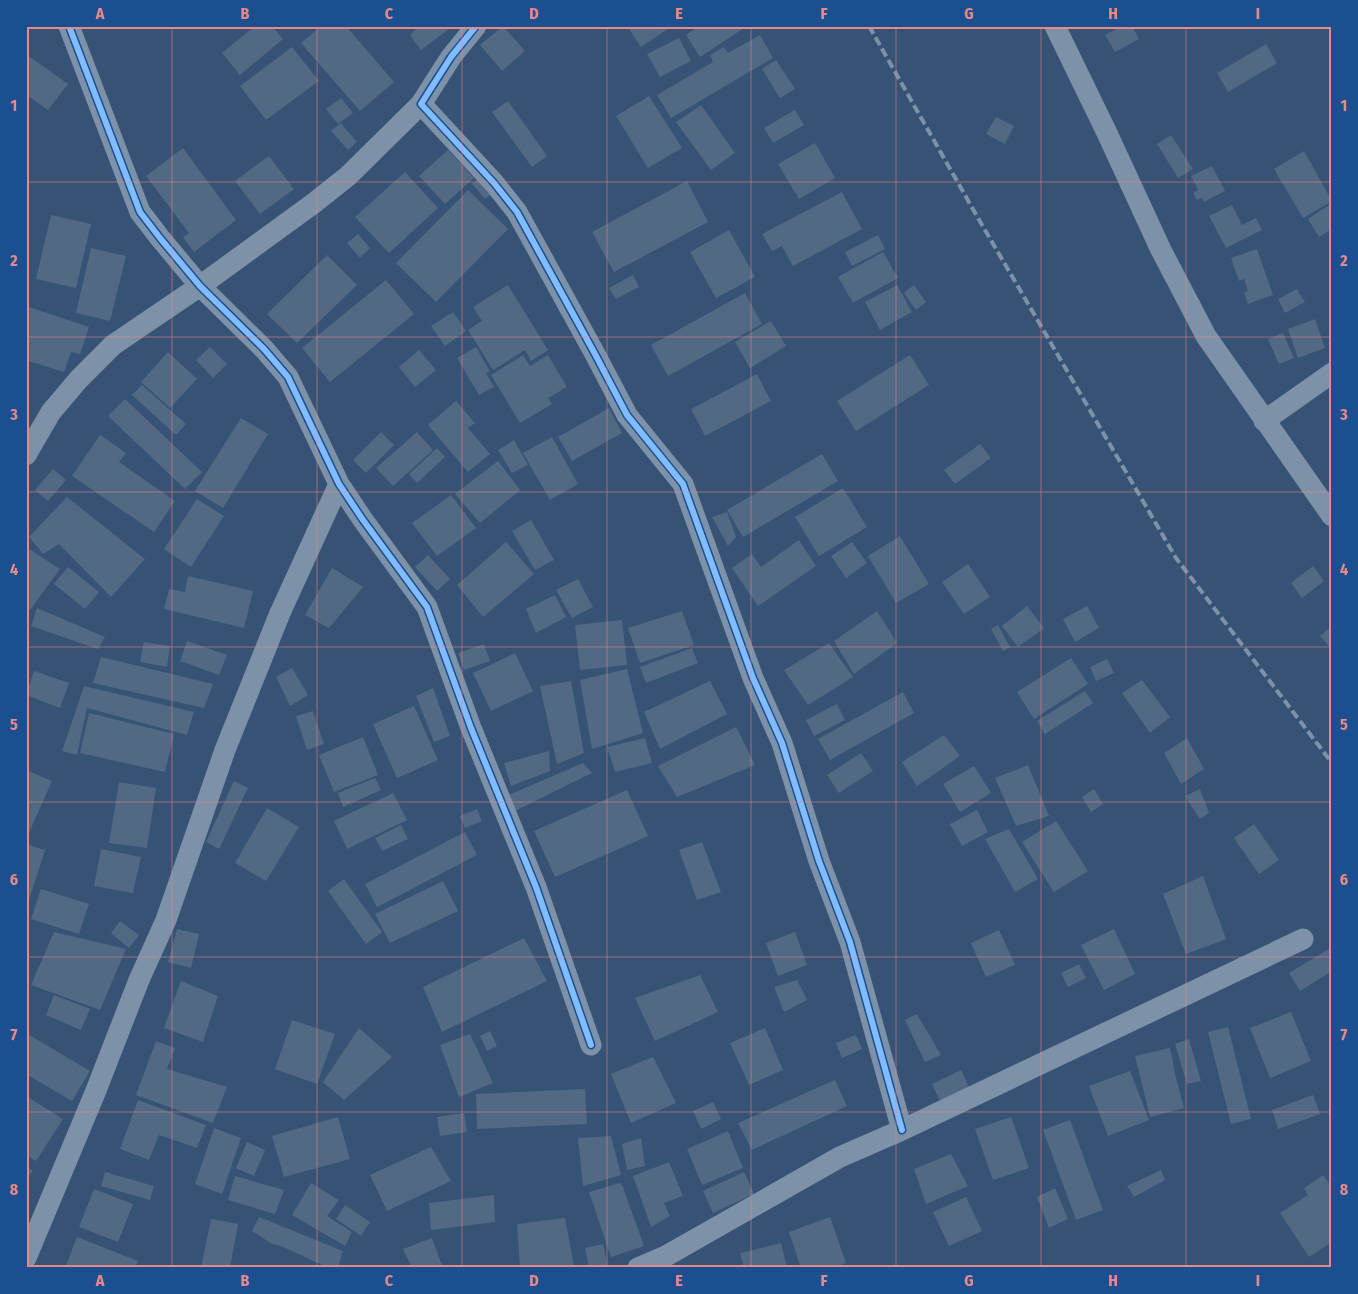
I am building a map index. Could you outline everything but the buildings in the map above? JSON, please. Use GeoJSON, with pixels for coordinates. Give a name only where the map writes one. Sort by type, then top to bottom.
{"type":"FeatureCollection","features":[{"type":"Feature","properties":{"kind":"street"},"geometry":{"type":"LineString","coordinates":[[26,455],[51,412],[79,379],[113,345],[200,286],[348,176],[420,104],[451,57],[476,26]]}},
{"type":"Feature","properties":{"kind":"street"},"geometry":{"type":"LineString","coordinates":[[1055,26],[1161,250],[1206,336],[1332,516]]}},
{"type":"Feature","properties":{"kind":"street"},"geometry":{"type":"LineString","coordinates":[[72,27],[140,212],[200,286],[264,349],[288,377],[339,484],[362,520],[427,607],[471,728],[536,887],[591,1045]]}},
{"type":"Feature","properties":{"kind":"street"},"geometry":{"type":"LineString","coordinates":[[420,104],[494,183],[517,212],[627,416],[683,484],[753,678],[782,743],[819,861],[850,942],[902,1130]]}},
{"type":"Feature","properties":{"kind":"street"},"geometry":{"type":"LineString","coordinates":[[1264,421],[1332,373]]}},
{"type":"Feature","properties":{"kind":"street"},"geometry":{"type":"LineString","coordinates":[[26,1258],[95,1093],[139,980],[166,920],[225,750],[277,622],[339,484]]}},
{"type":"Feature","properties":{"kind":"street"},"geometry":{"type":"LineString","coordinates":[[638,1268],[666,1256],[840,1157],[902,1130],[1303,939]]}},
{"type":"Feature","properties":{"kind":"railway"},"geometry":{"type":"LineString","coordinates":[[869,26],[974,211],[1176,558],[1332,763]]}},
{"type":"Feature","properties":{"kind":"cycle path"},"geometry":{"type":"LineString","coordinates":[[69,26],[140,212],[200,286],[264,349],[288,377],[339,484],[427,607],[471,728],[536,887],[591,1045]]}},
{"type":"Feature","properties":{"kind":"cycle path"},"geometry":{"type":"LineString","coordinates":[[476,26],[451,57],[421,104],[494,183],[517,212],[627,415],[683,484],[753,678],[782,743],[819,861],[850,942],[902,1130]]}}]}
